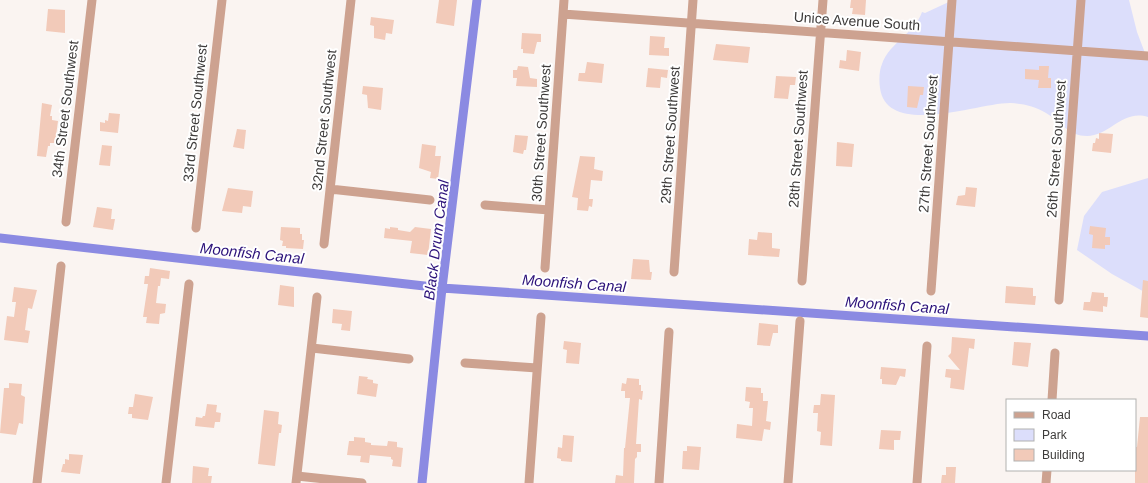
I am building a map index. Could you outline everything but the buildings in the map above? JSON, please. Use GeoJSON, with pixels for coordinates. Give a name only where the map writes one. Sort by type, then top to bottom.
{"type":"FeatureCollection","features":[{"type":"Feature","properties":{"kind":"street","name":"34th Street Southwest"},"geometry":{"type":"LineString","coordinates":[[66,222],[92,0]]}},
{"type":"Feature","properties":{"kind":"street","name":"33rd Street Southwest"},"geometry":{"type":"LineString","coordinates":[[196,228],[222,0]]}},
{"type":"Feature","properties":{"kind":"street","name":"32nd Street Southwest"},"geometry":{"type":"LineString","coordinates":[[324,244],[351,0]]}},
{"type":"Feature","properties":{"kind":"street","name":"30th Street Southwest"},"geometry":{"type":"LineString","coordinates":[[545,268],[564,0]]}},
{"type":"Feature","properties":{"kind":"street","name":"29th Street Southwest"},"geometry":{"type":"LineString","coordinates":[[674,272],[693,0]]}},
{"type":"Feature","properties":{"kind":"street","name":"28th Street Southwest"},"geometry":{"type":"LineString","coordinates":[[802,281],[823,0]]}},
{"type":"Feature","properties":{"kind":"street","name":"27th Street Southwest"},"geometry":{"type":"LineString","coordinates":[[931,290],[952,0]]}},
{"type":"Feature","properties":{"kind":"street","name":"26th Street Southwest"},"geometry":{"type":"LineString","coordinates":[[1059,300],[1081,0]]}},
{"type":"Feature","properties":{"kind":"street","name":"Unice Avenue South"},"geometry":{"type":"LineString","coordinates":[[564,14],[1148,56]]}},
{"type":"Feature","properties":{"kind":"street"},"geometry":{"type":"LineString","coordinates":[[330,189],[430,200]]}},
{"type":"Feature","properties":{"kind":"street"},"geometry":{"type":"LineString","coordinates":[[485,205],[549,210]]}},
{"type":"Feature","properties":{"kind":"street"},"geometry":{"type":"LineString","coordinates":[[37,483],[61,266]]}},
{"type":"Feature","properties":{"kind":"street"},"geometry":{"type":"LineString","coordinates":[[166,483],[189,284]]}},
{"type":"Feature","properties":{"kind":"street"},"geometry":{"type":"LineString","coordinates":[[317,297],[297,479],[362,483]]}},
{"type":"Feature","properties":{"kind":"street"},"geometry":{"type":"LineString","coordinates":[[529,483],[541,317]]}},
{"type":"Feature","properties":{"kind":"street"},"geometry":{"type":"LineString","coordinates":[[788,483],[800,321]]}},
{"type":"Feature","properties":{"kind":"street"},"geometry":{"type":"LineString","coordinates":[[659,483],[670,332]]}},
{"type":"Feature","properties":{"kind":"street"},"geometry":{"type":"LineString","coordinates":[[917,483],[927,346]]}},
{"type":"Feature","properties":{"kind":"street"},"geometry":{"type":"LineString","coordinates":[[312,348],[409,359]]}},
{"type":"Feature","properties":{"kind":"street"},"geometry":{"type":"LineString","coordinates":[[1052,399],[1056,353]]}},
{"type":"Feature","properties":{"kind":"street"},"geometry":{"type":"LineString","coordinates":[[465,364],[537,368]]}},
{"type":"Feature","properties":{"kind":"street"},"geometry":{"type":"LineString","coordinates":[[1046,483],[1047,471]]}},
{"type":"Feature","properties":{"kind":"green space"},"geometry":{"type":"Polygon","coordinates":[[[953,0],[1129,0],[1137,32],[1148,61],[1148,117],[1139,116],[1123,119],[1103,132],[1087,136],[1075,134],[1042,111],[1034,107],[1020,104],[997,104],[936,114],[916,115],[899,112],[886,103],[880,88],[880,70],[882,64],[891,50],[914,26],[922,12],[925,13],[953,0]]]}},
{"type":"Feature","properties":{"kind":"green space"},"geometry":{"type":"Polygon","coordinates":[[[1148,178],[1148,294],[1112,274],[1077,250],[1084,216],[1102,192],[1148,178]]]}},
{"type":"Feature","properties":{"kind":"waterway","name":"Black Drum Canal"},"geometry":{"type":"LineString","coordinates":[[422,483],[442,288],[477,0]]}},
{"type":"Feature","properties":{"kind":"waterway","name":"Moonfish Canal"},"geometry":{"type":"LineString","coordinates":[[0,238],[442,288],[1148,336]]}}]}
